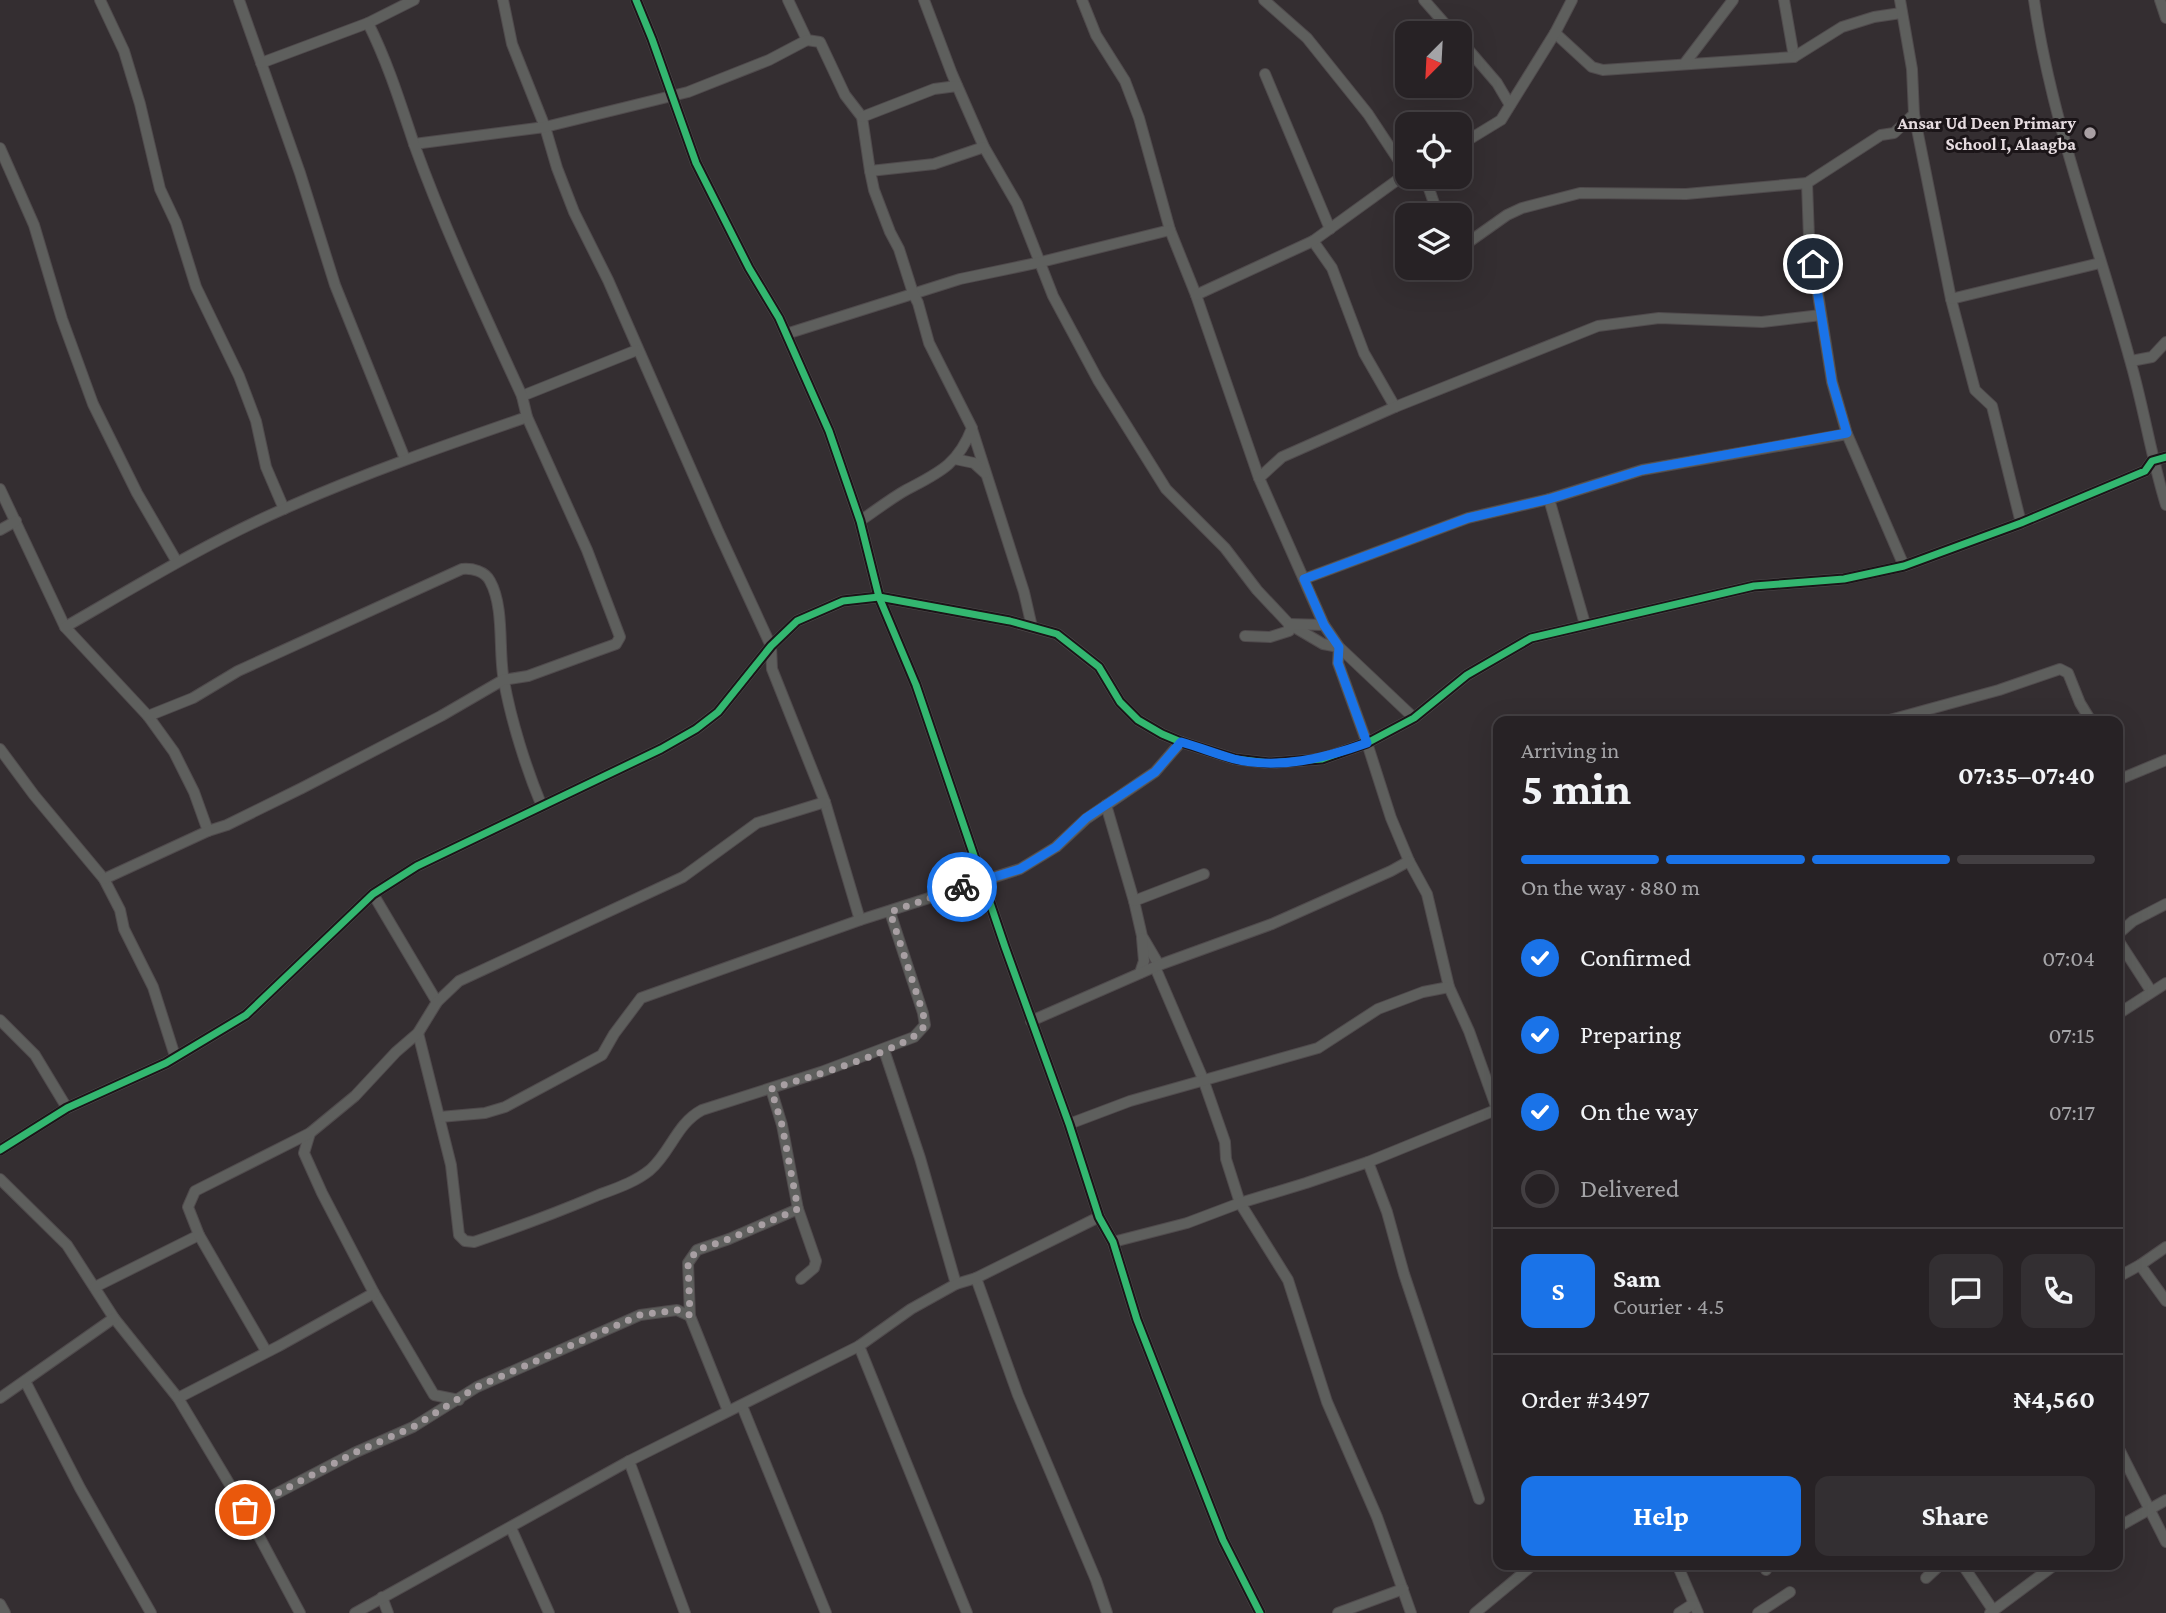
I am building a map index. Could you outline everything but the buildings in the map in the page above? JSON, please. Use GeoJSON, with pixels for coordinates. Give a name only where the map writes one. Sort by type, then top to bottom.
{"type":"FeatureCollection","features":[{"type":"Feature","properties":{"kind":"street"},"geometry":{"type":"LineString","coordinates":[[100,0],[124,51],[141,104],[160,188],[176,223],[196,287],[239,376],[256,421],[266,467],[284,509]]}},
{"type":"Feature","properties":{"kind":"street"},"geometry":{"type":"LineString","coordinates":[[239,0],[300,173],[335,285],[405,459]]}},
{"type":"Feature","properties":{"kind":"street"},"geometry":{"type":"LineString","coordinates":[[261,63],[368,23],[414,0]]}},
{"type":"Feature","properties":{"kind":"street"},"geometry":{"type":"LineString","coordinates":[[503,0],[512,44],[545,127],[557,169],[574,212],[608,280],[771,646],[772,669],[825,802],[860,920]]}},
{"type":"Feature","properties":{"kind":"street"},"geometry":{"type":"LineString","coordinates":[[636,0],[696,163],[786,334],[829,431],[860,522],[879,597],[916,685],[1099,1217],[1113,1242],[1137,1320],[1223,1540],[1260,1613]]}},
{"type":"Feature","properties":{"kind":"street"},"geometry":{"type":"LineString","coordinates":[[788,0],[807,40]]}},
{"type":"Feature","properties":{"kind":"street"},"geometry":{"type":"LineString","coordinates":[[924,0],[957,86],[984,147],[1017,204],[1053,296],[1092,369],[1166,489],[1225,548],[1257,590],[1289,624],[1323,644],[1339,647]]}},
{"type":"Feature","properties":{"kind":"street"},"geometry":{"type":"LineString","coordinates":[[1082,0],[1096,35],[1125,81],[1139,118],[1170,230],[1196,295],[1259,478],[1324,625],[1339,647],[1414,718]]}},
{"type":"Feature","properties":{"kind":"street"},"geometry":{"type":"LineString","coordinates":[[1264,0],[1307,38],[1368,114],[1395,155]]}},
{"type":"Feature","properties":{"kind":"street"},"geometry":{"type":"LineString","coordinates":[[1424,0],[1442,21]]}},
{"type":"Feature","properties":{"kind":"street"},"geometry":{"type":"LineString","coordinates":[[1472,138],[1501,120],[1555,33],[1572,0]]}},
{"type":"Feature","properties":{"kind":"street"},"geometry":{"type":"LineString","coordinates":[[1685,63],[1734,0]]}},
{"type":"Feature","properties":{"kind":"street"},"geometry":{"type":"LineString","coordinates":[[1784,0],[1794,57]]}},
{"type":"Feature","properties":{"kind":"street"},"geometry":{"type":"LineString","coordinates":[[1900,0],[1912,69],[1913,114],[1951,299],[1976,390],[1992,406],[2021,523]]}},
{"type":"Feature","properties":{"kind":"street"},"geometry":{"type":"LineString","coordinates":[[2034,0],[2040,46],[2100,263],[2131,362],[2152,461],[2166,505]]}},
{"type":"Feature","properties":{"kind":"street"},"geometry":{"type":"LineString","coordinates":[[2160,0],[2166,18]]}},
{"type":"Feature","properties":{"kind":"street"},"geometry":{"type":"LineString","coordinates":[[1555,33],[1592,67],[1603,70],[1794,57],[1842,27],[1874,17],[1901,13]]}},
{"type":"Feature","properties":{"kind":"street"},"geometry":{"type":"LineString","coordinates":[[104,879],[208,831],[227,825],[302,788],[441,716],[503,680],[527,676],[616,644],[620,637],[587,550],[527,417],[522,396],[464,270],[414,144],[400,96],[368,23]]}},
{"type":"Feature","properties":{"kind":"street"},"geometry":{"type":"LineString","coordinates":[[414,144],[545,127],[688,92],[769,60],[807,40],[820,41],[845,95],[862,117],[874,190],[890,232],[900,249],[929,343],[972,428],[1024,592],[1032,627]]}},
{"type":"Feature","properties":{"kind":"street"},"geometry":{"type":"LineString","coordinates":[[1472,54],[1497,83],[1510,105]]}},
{"type":"Feature","properties":{"kind":"street"},"geometry":{"type":"LineString","coordinates":[[1265,74],[1330,229]]}},
{"type":"Feature","properties":{"kind":"street"},"geometry":{"type":"LineString","coordinates":[[862,117],[933,89],[957,86]]}},
{"type":"Feature","properties":{"kind":"street"},"geometry":{"type":"LineString","coordinates":[[1472,240],[1507,215],[1522,208],[1580,193],[1686,194],[1807,183],[1881,135],[1894,133],[1913,114]]}},
{"type":"Feature","properties":{"kind":"street"},"geometry":{"type":"LineString","coordinates":[[870,171],[934,164],[984,147]]}},
{"type":"Feature","properties":{"kind":"street"},"geometry":{"type":"LineString","coordinates":[[0,148],[34,225],[62,319],[93,404],[137,493],[177,562]]}},
{"type":"Feature","properties":{"kind":"street"},"geometry":{"type":"LineString","coordinates":[[1196,295],[1313,241],[1395,182]]}},
{"type":"Feature","properties":{"kind":"street"},"geometry":{"type":"LineString","coordinates":[[1807,183],[1810,238],[1832,382],[1847,433],[1904,566]]}},
{"type":"Feature","properties":{"kind":"street"},"geometry":{"type":"LineString","coordinates":[[786,334],[960,279],[1170,230]]}},
{"type":"Feature","properties":{"kind":"street"},"geometry":{"type":"LineString","coordinates":[[1313,241],[1332,268],[1364,353],[1395,407]]}},
{"type":"Feature","properties":{"kind":"street"},"geometry":{"type":"LineString","coordinates":[[1951,299],[2100,263]]}},
{"type":"Feature","properties":{"kind":"street"},"geometry":{"type":"LineString","coordinates":[[1259,478],[1283,457],[1395,407],[1598,326],[1659,318],[1762,322],[1821,316]]}},
{"type":"Feature","properties":{"kind":"street"},"geometry":{"type":"LineString","coordinates":[[2131,362],[2152,357],[2166,342]]}},
{"type":"Feature","properties":{"kind":"street"},"geometry":{"type":"LineString","coordinates":[[522,396],[637,349]]}},
{"type":"Feature","properties":{"kind":"street"},"geometry":{"type":"LineString","coordinates":[[65,627],[177,562],[284,509],[405,459],[527,417]]}},
{"type":"Feature","properties":{"kind":"street"},"geometry":{"type":"LineString","coordinates":[[860,522],[904,491],[935,476],[955,460],[966,444],[972,428]]}},
{"type":"Feature","properties":{"kind":"street"},"geometry":{"type":"LineString","coordinates":[[1304,579],[1468,518],[1549,499],[1642,470],[1847,433]]}},
{"type":"Feature","properties":{"kind":"street"},"geometry":{"type":"LineString","coordinates":[[0,1150],[67,1108],[166,1063],[246,1015],[373,894],[417,866],[541,804],[661,749],[696,729],[718,712],[771,646],[797,621],[843,601],[879,597],[1057,634],[1099,667],[1120,702],[1138,720],[1162,734],[1235,759],[1269,763],[1322,758],[1367,743],[1414,718],[1466,675],[1531,638],[1754,586],[1844,579],[1904,566],[2021,523],[2145,471],[2152,461],[2166,457]]}},
{"type":"Feature","properties":{"kind":"street"},"geometry":{"type":"LineString","coordinates":[[955,460],[974,463],[987,475]]}},
{"type":"Feature","properties":{"kind":"street"},"geometry":{"type":"LineString","coordinates":[[0,489],[65,627],[148,716],[174,752],[208,831]]}},
{"type":"Feature","properties":{"kind":"street"},"geometry":{"type":"LineString","coordinates":[[1549,499],[1586,624]]}},
{"type":"Feature","properties":{"kind":"street"},"geometry":{"type":"LineString","coordinates":[[0,530],[16,522]]}},
{"type":"Feature","properties":{"kind":"street"},"geometry":{"type":"LineString","coordinates":[[148,716],[193,698],[238,671],[462,569],[471,568],[483,573],[490,580],[500,624],[503,680],[541,804]]}},
{"type":"Feature","properties":{"kind":"street"},"geometry":{"type":"LineString","coordinates":[[1289,624],[1324,625]]}},
{"type":"Feature","properties":{"kind":"street"},"geometry":{"type":"LineString","coordinates":[[1245,636],[1282,635],[1289,631],[1289,624]]}},
{"type":"Feature","properties":{"kind":"street"},"geometry":{"type":"LineString","coordinates":[[1339,647],[1338,663],[1391,818],[1409,861],[1427,894],[1450,987],[1493,1099]]}},
{"type":"Feature","properties":{"kind":"street"},"geometry":{"type":"LineString","coordinates":[[1904,716],[1999,690],[2060,669],[2068,673],[2088,716]]}},
{"type":"Feature","properties":{"kind":"street"},"geometry":{"type":"LineString","coordinates":[[440,1117],[485,1114],[505,1107],[603,1055],[614,1034],[641,998],[860,920],[1020,869],[1056,847],[1086,818],[1155,772],[1181,742]]}},
{"type":"Feature","properties":{"kind":"street"},"geometry":{"type":"LineString","coordinates":[[0,748],[34,795],[104,879],[120,910],[124,929],[153,987],[175,1056]]}},
{"type":"Feature","properties":{"kind":"street"},"geometry":{"type":"LineString","coordinates":[[2123,774],[2166,760]]}},
{"type":"Feature","properties":{"kind":"street"},"geometry":{"type":"LineString","coordinates":[[266,1351],[199,1235],[188,1207],[195,1191],[310,1133],[355,1096],[396,1052],[418,1034],[437,1002],[458,981],[683,877],[757,823],[825,802]]}},
{"type":"Feature","properties":{"kind":"street"},"geometry":{"type":"LineString","coordinates":[[1106,805],[1142,936],[1144,961],[1140,973]]}},
{"type":"Feature","properties":{"kind":"street"},"geometry":{"type":"LineString","coordinates":[[1031,1021],[1157,966],[1272,924],[1409,861]]}},
{"type":"Feature","properties":{"kind":"street"},"geometry":{"type":"LineString","coordinates":[[1134,901],[1204,874]]}},
{"type":"Feature","properties":{"kind":"street"},"geometry":{"type":"LineString","coordinates":[[373,894],[437,1002]]}},
{"type":"Feature","properties":{"kind":"street"},"geometry":{"type":"LineString","coordinates":[[2123,930],[2133,921],[2166,904]]}},
{"type":"Feature","properties":{"kind":"street"},"geometry":{"type":"LineString","coordinates":[[418,1034],[451,1165],[459,1235],[466,1241],[474,1242],[557,1213],[634,1181],[655,1164],[681,1126],[702,1110],[771,1089],[914,1037],[925,1025],[923,1013],[890,912]]}},
{"type":"Feature","properties":{"kind":"street"},"geometry":{"type":"LineString","coordinates":[[1142,936],[1203,1079],[1225,1142],[1226,1159],[1240,1203],[1288,1280],[1326,1402],[1377,1517],[1411,1613]]}},
{"type":"Feature","properties":{"kind":"street"},"geometry":{"type":"LineString","coordinates":[[2123,948],[2151,991]]}},
{"type":"Feature","properties":{"kind":"street"},"geometry":{"type":"LineString","coordinates":[[2123,1011],[2166,983]]}},
{"type":"Feature","properties":{"kind":"street"},"geometry":{"type":"LineString","coordinates":[[1069,1124],[1130,1101],[1318,1048],[1378,1009],[1423,992],[1450,987]]}},
{"type":"Feature","properties":{"kind":"street"},"geometry":{"type":"LineString","coordinates":[[0,1020],[35,1055],[67,1108]]}},
{"type":"Feature","properties":{"kind":"street"},"geometry":{"type":"LineString","coordinates":[[884,1050],[920,1158],[956,1284]]}},
{"type":"Feature","properties":{"kind":"street"},"geometry":{"type":"LineString","coordinates":[[771,1089],[782,1125],[798,1209],[816,1261],[814,1268],[802,1279]]}},
{"type":"Feature","properties":{"kind":"street"},"geometry":{"type":"LineString","coordinates":[[1113,1242],[1187,1223],[1368,1162],[1493,1112]]}},
{"type":"Feature","properties":{"kind":"street"},"geometry":{"type":"LineString","coordinates":[[304,1153],[310,1133]]}},
{"type":"Feature","properties":{"kind":"street"},"geometry":{"type":"LineString","coordinates":[[286,1144],[304,1153],[374,1293],[434,1395],[433,1415]]}},
{"type":"Feature","properties":{"kind":"street"},"geometry":{"type":"LineString","coordinates":[[1368,1162],[1387,1212],[1404,1274],[1479,1499]]}},
{"type":"Feature","properties":{"kind":"street"},"geometry":{"type":"LineString","coordinates":[[0,1179],[67,1245],[114,1318],[178,1398],[245,1510],[300,1613]]}},
{"type":"Feature","properties":{"kind":"street"},"geometry":{"type":"LineString","coordinates":[[728,1410],[690,1315],[688,1263],[697,1250],[798,1209]]}},
{"type":"Feature","properties":{"kind":"street"},"geometry":{"type":"LineString","coordinates":[[355,1613],[629,1461],[859,1346],[911,1309],[956,1284],[976,1278],[1099,1217]]}},
{"type":"Feature","properties":{"kind":"street"},"geometry":{"type":"LineString","coordinates":[[95,1287],[199,1235]]}},
{"type":"Feature","properties":{"kind":"street"},"geometry":{"type":"LineString","coordinates":[[2123,1274],[2166,1247]]}},
{"type":"Feature","properties":{"kind":"street"},"geometry":{"type":"LineString","coordinates":[[2140,1265],[2166,1301]]}},
{"type":"Feature","properties":{"kind":"street"},"geometry":{"type":"LineString","coordinates":[[976,1278],[1018,1395],[1097,1580],[1107,1613]]}},
{"type":"Feature","properties":{"kind":"street"},"geometry":{"type":"LineString","coordinates":[[178,1398],[374,1293]]}},
{"type":"Feature","properties":{"kind":"street"},"geometry":{"type":"LineString","coordinates":[[245,1510],[354,1453],[413,1427],[477,1387],[640,1315],[677,1310],[690,1315]]}},
{"type":"Feature","properties":{"kind":"street"},"geometry":{"type":"LineString","coordinates":[[0,1398],[114,1318]]}},
{"type":"Feature","properties":{"kind":"street"},"geometry":{"type":"LineString","coordinates":[[859,1346],[967,1613]]}},
{"type":"Feature","properties":{"kind":"street"},"geometry":{"type":"LineString","coordinates":[[25,1381],[80,1488],[151,1613]]}},
{"type":"Feature","properties":{"kind":"street"},"geometry":{"type":"LineString","coordinates":[[434,1395],[459,1399]]}},
{"type":"Feature","properties":{"kind":"street"},"geometry":{"type":"LineString","coordinates":[[742,1406],[827,1613]]}},
{"type":"Feature","properties":{"kind":"street"},"geometry":{"type":"LineString","coordinates":[[2123,1456],[2166,1542]]}},
{"type":"Feature","properties":{"kind":"street"},"geometry":{"type":"LineString","coordinates":[[629,1461],[685,1613]]}},
{"type":"Feature","properties":{"kind":"street"},"geometry":{"type":"LineString","coordinates":[[2123,1524],[2166,1500]]}},
{"type":"Feature","properties":{"kind":"street"},"geometry":{"type":"LineString","coordinates":[[512,1528],[549,1613]]}},
{"type":"Feature","properties":{"kind":"street"},"geometry":{"type":"LineString","coordinates":[[1475,1613],[1527,1570]]}},
{"type":"Feature","properties":{"kind":"street"},"geometry":{"type":"LineString","coordinates":[[1679,1613],[1696,1608],[1680,1570]]}},
{"type":"Feature","properties":{"kind":"street"},"geometry":{"type":"LineString","coordinates":[[1926,1578],[1935,1570]]}},
{"type":"Feature","properties":{"kind":"street"},"geometry":{"type":"LineString","coordinates":[[1966,1570],[1991,1612],[2048,1570]]}},
{"type":"Feature","properties":{"kind":"street"},"geometry":{"type":"LineString","coordinates":[[1338,1613],[1403,1589]]}},
{"type":"Feature","properties":{"kind":"street"},"geometry":{"type":"LineString","coordinates":[[1758,1613],[1790,1592]]}},
{"type":"Feature","properties":{"kind":"street"},"geometry":{"type":"LineString","coordinates":[[382,1597],[388,1613]]}},
{"type":"Feature","properties":{"kind":"street"},"geometry":{"type":"LineString","coordinates":[[0,1604],[5,1613]]}},
{"type":"Feature","properties":{"kind":"cycle path"},"geometry":{"type":"LineString","coordinates":[[636,0],[696,163],[749,268],[779,318],[829,431],[860,521],[879,597],[916,685],[1099,1217],[1113,1242],[1137,1320],[1223,1540],[1260,1613]]}},
{"type":"Feature","properties":{"kind":"cycle path"},"geometry":{"type":"LineString","coordinates":[[0,1150],[67,1108],[166,1063],[246,1015],[373,894],[417,866],[661,749],[696,729],[718,712],[771,646],[797,621],[843,601],[879,597],[1010,621],[1057,634],[1099,667],[1120,702],[1138,720],[1162,734],[1235,759],[1269,763],[1322,759],[1367,743],[1414,718],[1467,675],[1531,638],[1754,586],[1844,579],[1904,566],[2021,523],[2145,471],[2152,461],[2166,457]]}},
{"type":"Feature","properties":{"kind":"way so far"},"geometry":{"type":"LineString","coordinates":[[245,1510],[354,1453],[413,1427],[477,1387],[640,1315],[677,1310],[690,1315],[688,1263],[697,1250],[798,1209],[782,1125],[771,1089],[884,1050],[914,1037],[921,1031],[925,1025],[923,1013],[890,912],[962,887]]}},
{"type":"Feature","properties":{"kind":"place","name":"Ansar Ud Deen Primary School I, Alaagba"},"geometry":{"type":"Point","coordinates":[2090,133]}},
{"type":"Feature","properties":{"kind":"route"},"geometry":{"type":"LineString","coordinates":[[962,887],[1020,869],[1056,847],[1086,818],[1155,772],[1181,742],[1235,759],[1269,763],[1322,758],[1367,743],[1338,663],[1339,647],[1324,625],[1304,579],[1468,518],[1549,499],[1642,470],[1847,433],[1832,382],[1813,264]]}}]}
